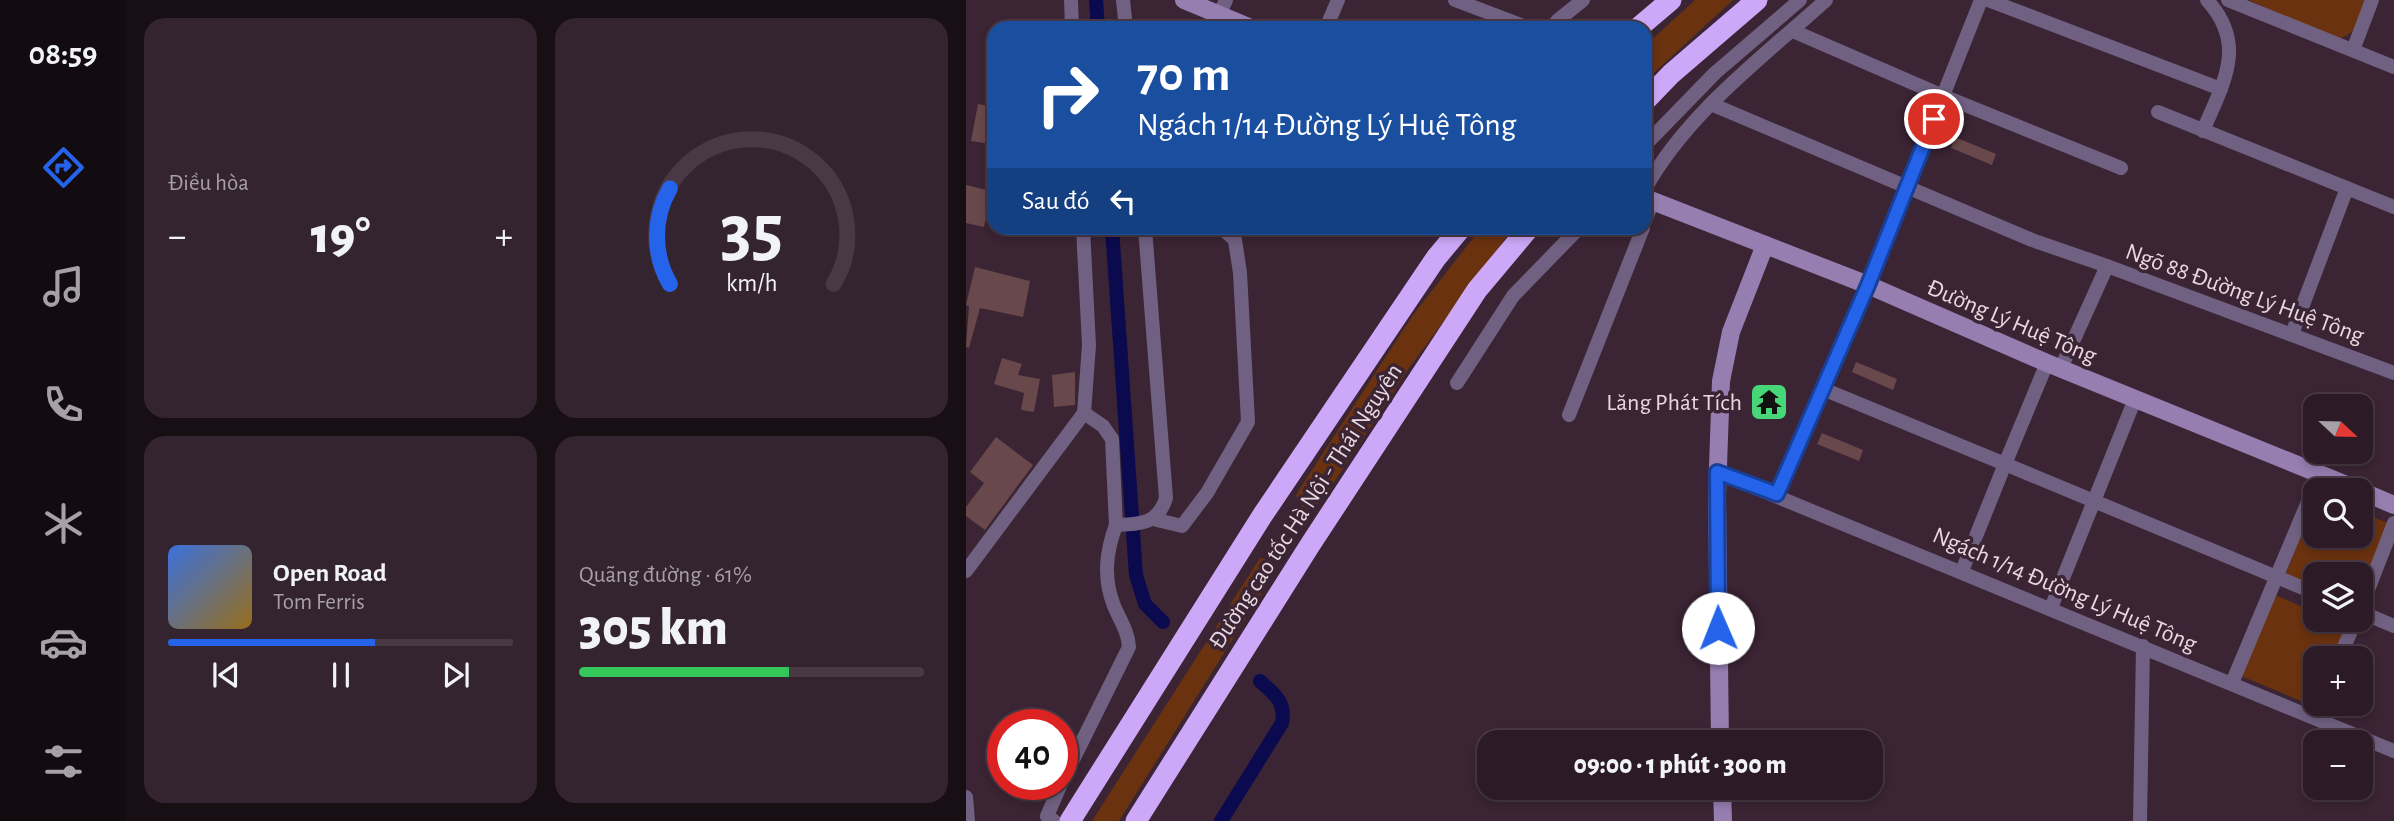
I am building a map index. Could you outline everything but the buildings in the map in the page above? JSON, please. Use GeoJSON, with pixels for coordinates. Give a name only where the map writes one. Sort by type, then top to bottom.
{"type":"FeatureCollection","features":[{"type":"Feature","properties":{"kind":"highway"},"geometry":{"type":"LineString","coordinates":[[1647,21],[1671,0]]}},
{"type":"Feature","properties":{"kind":"highway"},"geometry":{"type":"LineString","coordinates":[[1652,94],[1757,0]]}},
{"type":"Feature","properties":{"kind":"highway","name":"Đường cao tốc Hà Nội - Thái Nguyên"},"geometry":{"type":"LineString","coordinates":[[1070,821],[1262,516],[1436,258],[1455,235]]}},
{"type":"Feature","properties":{"kind":"highway","name":"Đường cao tốc Hà Nội - Thái Nguyên"},"geometry":{"type":"LineString","coordinates":[[1136,821],[1310,545],[1469,302],[1523,235]]}},
{"type":"Feature","properties":{"kind":"main road"},"geometry":{"type":"LineString","coordinates":[[1184,0],[1222,7],[1241,21]]}},
{"type":"Feature","properties":{"kind":"main road","name":"Đường Lý Huệ Tông"},"geometry":{"type":"LineString","coordinates":[[1652,198],[1868,285],[2135,400],[2332,478]]}},
{"type":"Feature","properties":{"kind":"main road"},"geometry":{"type":"LineString","coordinates":[[1720,730],[1717,472],[1723,360],[1765,245]]}},
{"type":"Feature","properties":{"kind":"main road","name":"Đường Lý Huệ Tông"},"geometry":{"type":"LineString","coordinates":[[2373,496],[2394,505]]}},
{"type":"Feature","properties":{"kind":"main road"},"geometry":{"type":"LineString","coordinates":[[1722,800],[1723,821]]}},
{"type":"Feature","properties":{"kind":"street"},"geometry":{"type":"LineString","coordinates":[[1071,0],[1072,21]]}},
{"type":"Feature","properties":{"kind":"street"},"geometry":{"type":"LineString","coordinates":[[1123,0],[1125,21]]}},
{"type":"Feature","properties":{"kind":"street"},"geometry":{"type":"LineString","coordinates":[[1329,21],[1338,0]]}},
{"type":"Feature","properties":{"kind":"street"},"geometry":{"type":"LineString","coordinates":[[1455,0],[1510,21]]}},
{"type":"Feature","properties":{"kind":"street"},"geometry":{"type":"LineString","coordinates":[[1556,21],[1565,0]]}},
{"type":"Feature","properties":{"kind":"street"},"geometry":{"type":"LineString","coordinates":[[1558,21],[1583,0]]}},
{"type":"Feature","properties":{"kind":"street"},"geometry":{"type":"LineString","coordinates":[[1652,138],[1715,74],[1800,0]]}},
{"type":"Feature","properties":{"kind":"street"},"geometry":{"type":"LineString","coordinates":[[1652,185],[1662,159],[1711,104],[1826,0]]}},
{"type":"Feature","properties":{"kind":"street"},"geometry":{"type":"LineString","coordinates":[[1777,494],[1868,285],[1982,0]]}},
{"type":"Feature","properties":{"kind":"street"},"geometry":{"type":"LineString","coordinates":[[1988,0],[2221,89]]}},
{"type":"Feature","properties":{"kind":"street"},"geometry":{"type":"LineString","coordinates":[[2203,131],[2230,65],[2224,22],[2207,0]]}},
{"type":"Feature","properties":{"kind":"street"},"geometry":{"type":"LineString","coordinates":[[2228,0],[2245,4],[2394,66]]}},
{"type":"Feature","properties":{"kind":"street"},"geometry":{"type":"LineString","coordinates":[[2353,50],[2372,0]]}},
{"type":"Feature","properties":{"kind":"street"},"geometry":{"type":"LineString","coordinates":[[1793,31],[1943,96],[2121,168]]}},
{"type":"Feature","properties":{"kind":"street"},"geometry":{"type":"LineString","coordinates":[[1711,104],[1905,188],[2032,240],[2107,267]]}},
{"type":"Feature","properties":{"kind":"street"},"geometry":{"type":"LineString","coordinates":[[2158,112],[2394,207]]}},
{"type":"Feature","properties":{"kind":"street"},"geometry":{"type":"LineString","coordinates":[[2292,334],[2347,188]]}},
{"type":"Feature","properties":{"kind":"street"},"geometry":{"type":"LineString","coordinates":[[966,571],[1083,413],[1089,345],[1083,235]]}},
{"type":"Feature","properties":{"kind":"street"},"geometry":{"type":"LineString","coordinates":[[1146,235],[1166,498],[1162,510],[1147,522]]}},
{"type":"Feature","properties":{"kind":"street"},"geometry":{"type":"LineString","coordinates":[[1119,525],[1147,522],[1182,526],[1207,493],[1248,422],[1240,273],[1235,240],[1230,235]]}},
{"type":"Feature","properties":{"kind":"street"},"geometry":{"type":"LineString","coordinates":[[1457,383],[1513,296],[1572,235]]}},
{"type":"Feature","properties":{"kind":"street"},"geometry":{"type":"LineString","coordinates":[[1569,415],[1640,235]]}},
{"type":"Feature","properties":{"kind":"street","name":"Ngõ 88 Đường Lý Huệ Tông"},"geometry":{"type":"LineString","coordinates":[[1962,571],[2005,464],[2107,267],[2394,373]]}},
{"type":"Feature","properties":{"kind":"street"},"geometry":{"type":"LineString","coordinates":[[1823,389],[2303,588]]}},
{"type":"Feature","properties":{"kind":"street"},"geometry":{"type":"LineString","coordinates":[[2051,608],[2135,400]]}},
{"type":"Feature","properties":{"kind":"street"},"geometry":{"type":"LineString","coordinates":[[1078,751],[1129,647],[1128,634],[1113,603],[1107,572],[1106,550],[1119,525],[1112,439],[1103,426],[1083,413]]}},
{"type":"Feature","properties":{"kind":"street","name":"Ngách 1/14 Đường Lý Huệ Tông"},"geometry":{"type":"LineString","coordinates":[[1717,472],[1777,494],[2232,683],[2303,706]]}},
{"type":"Feature","properties":{"kind":"street"},"geometry":{"type":"LineString","coordinates":[[2232,683],[2320,473]]}},
{"type":"Feature","properties":{"kind":"street"},"geometry":{"type":"LineString","coordinates":[[2373,578],[2394,523]]}},
{"type":"Feature","properties":{"kind":"street"},"geometry":{"type":"LineString","coordinates":[[2373,616],[2394,626]]}},
{"type":"Feature","properties":{"kind":"street"},"geometry":{"type":"LineString","coordinates":[[2140,821],[2143,646]]}},
{"type":"Feature","properties":{"kind":"street","name":"Ngách 1/14 Đường Lý Huệ Tông"},"geometry":{"type":"LineString","coordinates":[[2328,716],[2394,751]]}},
{"type":"Feature","properties":{"kind":"street"},"geometry":{"type":"LineString","coordinates":[[966,797],[968,821]]}},
{"type":"Feature","properties":{"kind":"street"},"geometry":{"type":"LineString","coordinates":[[1048,819],[1055,800]]}},
{"type":"Feature","properties":{"kind":"shaded area"},"geometry":{"type":"Polygon","coordinates":[[[1695,0],[1733,0],[1652,75],[1652,40],[1695,0]]]}},
{"type":"Feature","properties":{"kind":"shaded area"},"geometry":{"type":"Polygon","coordinates":[[[2249,0],[2366,0],[2352,32],[2342,38],[2322,33],[2249,0]]]}},
{"type":"Feature","properties":{"kind":"shaded area"},"geometry":{"type":"Polygon","coordinates":[[[1476,235],[1508,235],[1409,368],[1323,499],[1310,510],[1302,506],[1296,496],[1299,490],[1413,315],[1476,235]]]}},
{"type":"Feature","properties":{"kind":"shaded area"},"geometry":{"type":"Polygon","coordinates":[[[2373,517],[2390,524],[2373,566],[2373,562],[2303,562],[2303,583],[2285,576],[2303,532],[2303,548],[2373,548],[2373,517]]]}},
{"type":"Feature","properties":{"kind":"shaded area"},"geometry":{"type":"Polygon","coordinates":[[[1260,558],[1271,560],[1274,573],[1119,821],[1092,821],[1260,558]]]}},
{"type":"Feature","properties":{"kind":"shaded area"},"geometry":{"type":"Polygon","coordinates":[[[2275,595],[2303,607],[2303,632],[2344,632],[2338,646],[2303,646],[2303,702],[2241,676],[2275,595]]]}},
{"type":"Feature","properties":{"kind":"waterway"},"geometry":{"type":"LineString","coordinates":[[1096,0],[1098,21]]}},
{"type":"Feature","properties":{"kind":"waterway"},"geometry":{"type":"LineString","coordinates":[[1112,235],[1136,575],[1145,604],[1163,622]]}},
{"type":"Feature","properties":{"kind":"waterway"},"geometry":{"type":"LineString","coordinates":[[1221,821],[1282,723],[1280,703],[1260,681]]}},
{"type":"Feature","properties":{"kind":"place","name":"Lăng Phát Tích"},"geometry":{"type":"Point","coordinates":[1769,402]}},
{"type":"Feature","properties":{"kind":"route"},"geometry":{"type":"LineString","coordinates":[[1718,628],[1717,472],[1777,494],[1868,285],[1934,119]]}}]}
